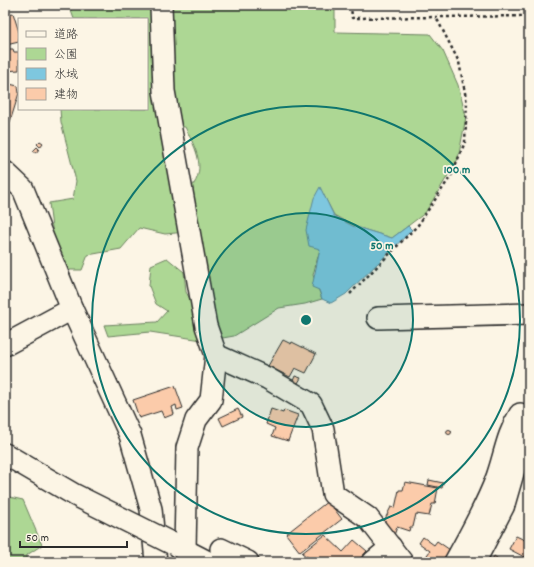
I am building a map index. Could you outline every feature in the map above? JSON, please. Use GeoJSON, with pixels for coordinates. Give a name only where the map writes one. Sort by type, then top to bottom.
{"type":"FeatureCollection","features":[{"type":"Feature","properties":{"kind":"main road"},"geometry":{"type":"LineString","coordinates":[[474,562],[502,506],[528,417]]}},
{"type":"Feature","properties":{"kind":"street"},"geometry":{"type":"LineString","coordinates":[[161,5],[164,91],[206,326],[216,356],[211,400],[196,420],[187,448],[170,556]]}},
{"type":"Feature","properties":{"kind":"street"},"geometry":{"type":"LineString","coordinates":[[5,172],[23,189],[72,309],[130,435],[151,509],[170,556]]}},
{"type":"Feature","properties":{"kind":"street"},"geometry":{"type":"LineString","coordinates":[[5,345],[72,309]]}},
{"type":"Feature","properties":{"kind":"street"},"geometry":{"type":"LineString","coordinates":[[378,318],[529,314]]}},
{"type":"Feature","properties":{"kind":"street"},"geometry":{"type":"LineString","coordinates":[[216,356],[267,378],[311,404],[323,429],[333,494],[368,518],[397,555],[372,562]]}},
{"type":"Feature","properties":{"kind":"street"},"geometry":{"type":"LineString","coordinates":[[455,562],[485,506],[497,476],[511,430],[520,414],[528,417]]}},
{"type":"Feature","properties":{"kind":"street"},"geometry":{"type":"LineString","coordinates":[[5,454],[75,495],[114,514],[170,556],[215,555],[248,562]]}},
{"type":"Feature","properties":{"kind":"path"},"geometry":{"type":"LineString","coordinates":[[351,5],[352,18],[529,16]]}},
{"type":"Feature","properties":{"kind":"path"},"geometry":{"type":"LineString","coordinates":[[350,294],[418,226],[451,176],[465,142],[467,104],[459,62],[436,17]]}},
{"type":"Feature","properties":{"kind":"green space"},"geometry":{"type":"Polygon","coordinates":[[[69,5],[335,5],[335,32],[430,34],[443,51],[458,85],[466,117],[458,159],[425,213],[392,238],[353,226],[334,215],[320,188],[320,249],[313,275],[322,299],[305,304],[279,308],[234,336],[217,339],[187,192],[194,184],[198,176],[198,160],[193,144],[185,127],[175,126],[186,232],[165,234],[139,228],[121,249],[88,255],[82,270],[66,270],[54,244],[49,203],[73,199],[76,181],[61,122],[60,110],[148,110],[148,18],[74,18],[69,5]]]}},
{"type":"Feature","properties":{"kind":"green space"},"geometry":{"type":"Polygon","coordinates":[[[167,258],[184,272],[186,292],[198,313],[202,340],[150,332],[108,336],[104,325],[157,322],[167,311],[156,304],[149,286],[151,265],[167,258]]]}},
{"type":"Feature","properties":{"kind":"green space"},"geometry":{"type":"Polygon","coordinates":[[[5,496],[23,500],[42,545],[27,555],[27,562],[5,562],[5,496]]]}},
{"type":"Feature","properties":{"kind":"water"},"geometry":{"type":"Polygon","coordinates":[[[320,187],[334,216],[353,226],[392,238],[408,226],[412,230],[346,294],[331,303],[322,299],[319,290],[312,287],[320,249],[309,246],[306,230],[314,198],[320,187]]]}},
{"type":"Feature","properties":{"kind":"building"},"geometry":{"type":"Polygon","coordinates":[[[13,13],[18,29],[18,42],[6,45],[5,15],[13,13]]]}},
{"type":"Feature","properties":{"kind":"building"},"geometry":{"type":"Polygon","coordinates":[[[5,49],[13,49],[14,52],[18,52],[18,70],[5,71],[5,49]]]}},
{"type":"Feature","properties":{"kind":"building"},"geometry":{"type":"Polygon","coordinates":[[[5,83],[18,86],[18,96],[9,125],[5,123],[5,83]]]}},
{"type":"Feature","properties":{"kind":"building"},"geometry":{"type":"Polygon","coordinates":[[[40,141],[43,143],[40,147],[37,144],[40,141]]]}},
{"type":"Feature","properties":{"kind":"building"},"geometry":{"type":"Polygon","coordinates":[[[37,147],[39,149],[36,153],[33,151],[37,147]]]}},
{"type":"Feature","properties":{"kind":"building"},"geometry":{"type":"Polygon","coordinates":[[[283,340],[291,344],[292,342],[316,354],[306,373],[295,368],[290,377],[268,366],[283,340]]]}},
{"type":"Feature","properties":{"kind":"building"},"geometry":{"type":"Polygon","coordinates":[[[295,376],[301,378],[298,383],[293,381],[295,376]]]}},
{"type":"Feature","properties":{"kind":"building"},"geometry":{"type":"Polygon","coordinates":[[[175,386],[183,408],[177,410],[176,405],[172,407],[174,414],[164,418],[161,411],[139,418],[133,400],[175,386]]]}},
{"type":"Feature","properties":{"kind":"building"},"geometry":{"type":"Polygon","coordinates":[[[238,409],[242,417],[223,426],[219,418],[238,409]]]}},
{"type":"Feature","properties":{"kind":"building"},"geometry":{"type":"Polygon","coordinates":[[[271,409],[283,413],[284,410],[298,415],[288,441],[272,436],[275,428],[266,424],[271,409]]]}},
{"type":"Feature","properties":{"kind":"building"},"geometry":{"type":"Polygon","coordinates":[[[447,430],[451,430],[451,434],[447,434],[447,430]]]}},
{"type":"Feature","properties":{"kind":"building"},"geometry":{"type":"Polygon","coordinates":[[[429,480],[443,483],[442,488],[428,485],[429,480]]]}},
{"type":"Feature","properties":{"kind":"building"},"geometry":{"type":"Polygon","coordinates":[[[405,482],[438,488],[435,504],[432,504],[429,516],[416,514],[413,527],[410,527],[409,531],[397,527],[393,538],[383,523],[391,507],[395,508],[399,490],[403,490],[405,482]]]}},
{"type":"Feature","properties":{"kind":"building"},"geometry":{"type":"Polygon","coordinates":[[[328,501],[342,519],[300,552],[286,534],[328,501]]]}},
{"type":"Feature","properties":{"kind":"building"},"geometry":{"type":"Polygon","coordinates":[[[325,535],[343,552],[354,540],[367,551],[357,562],[314,562],[302,553],[325,535]]]}},
{"type":"Feature","properties":{"kind":"building"},"geometry":{"type":"Polygon","coordinates":[[[516,536],[529,542],[528,559],[509,549],[516,536]]]}},
{"type":"Feature","properties":{"kind":"building"},"geometry":{"type":"Polygon","coordinates":[[[423,537],[434,545],[437,541],[453,552],[445,562],[422,562],[430,551],[419,543],[423,537]]]}},
{"type":"Feature","properties":{"kind":"building"},"geometry":{"type":"Polygon","coordinates":[[[494,556],[501,561],[501,562],[491,562],[494,556]]]}}]}
